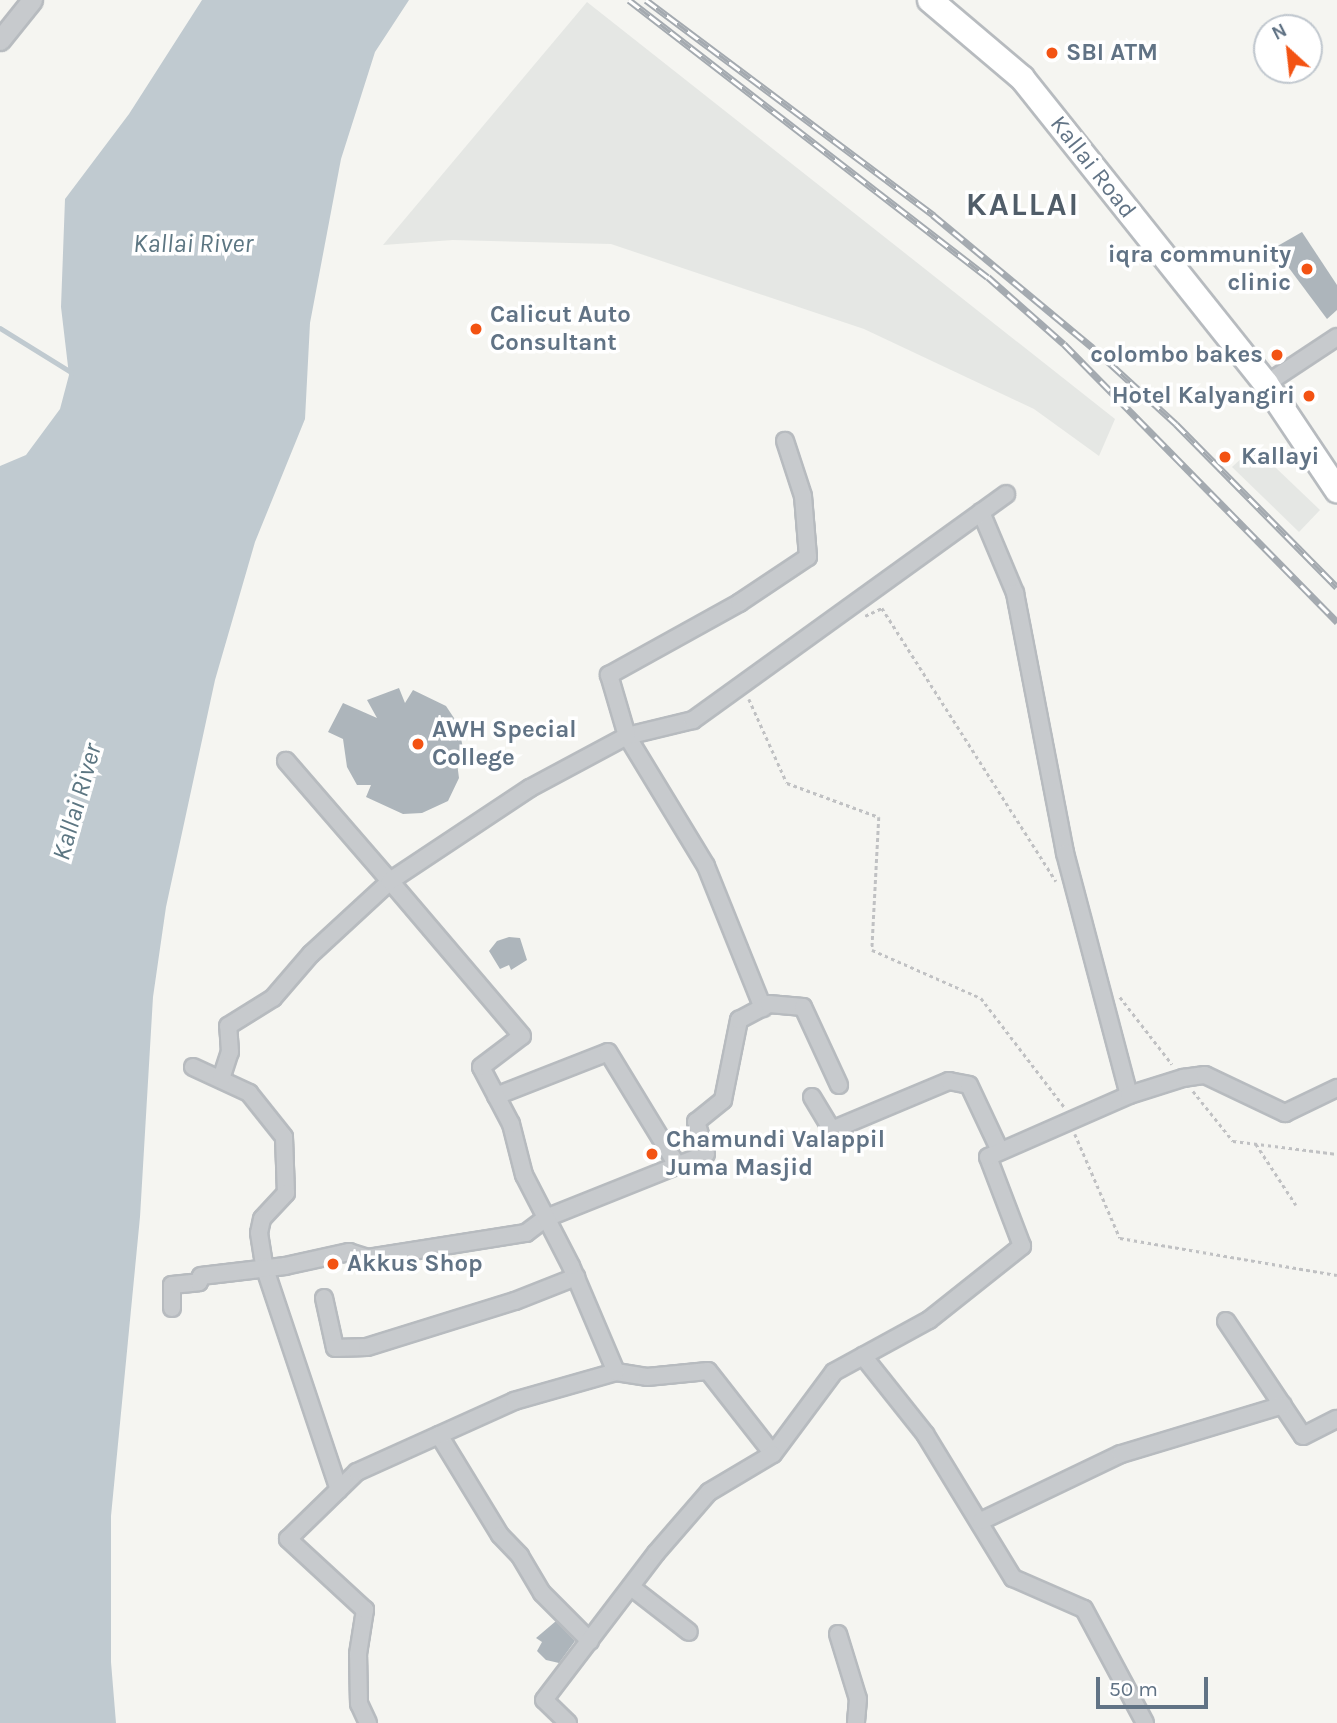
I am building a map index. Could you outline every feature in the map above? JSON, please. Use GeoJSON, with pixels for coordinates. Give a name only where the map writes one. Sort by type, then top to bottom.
{"type":"FeatureCollection","features":[{"type":"Feature","properties":{"kind":"main road","name":"Kallai Road"},"geometry":{"type":"LineString","coordinates":[[930,0],[1022,78],[1266,384],[1335,483]]}},
{"type":"Feature","properties":{"kind":"street"},"geometry":{"type":"LineString","coordinates":[[0,40],[32,0]]}},
{"type":"Feature","properties":{"kind":"street"},"geometry":{"type":"LineString","coordinates":[[1266,384],[1337,337]]}},
{"type":"Feature","properties":{"kind":"street"},"geometry":{"type":"LineString","coordinates":[[763,1008],[706,866],[627,736],[609,675],[739,603],[808,557],[803,496],[785,441]]}},
{"type":"Feature","properties":{"kind":"street"},"geometry":{"type":"LineString","coordinates":[[221,1079],[230,1052],[228,1026],[273,998],[311,954],[390,881],[530,788],[627,736],[693,720],[1006,494]]}},
{"type":"Feature","properties":{"kind":"street"},"geometry":{"type":"LineString","coordinates":[[981,512],[1015,593],[1065,853],[1129,1094]]}},
{"type":"Feature","properties":{"kind":"street"},"geometry":{"type":"LineString","coordinates":[[286,761],[522,1037],[481,1068],[511,1124],[524,1175],[576,1277],[616,1372]]}},
{"type":"Feature","properties":{"kind":"street"},"geometry":{"type":"LineString","coordinates":[[173,1308],[172,1285],[349,1252],[368,1258],[526,1233],[546,1218],[706,1154],[696,1122],[723,1100],[739,1020],[763,1008],[803,1007],[839,1085]]}},
{"type":"Feature","properties":{"kind":"street"},"geometry":{"type":"LineString","coordinates":[[496,1096],[608,1052],[677,1165]]}},
{"type":"Feature","properties":{"kind":"street"},"geometry":{"type":"LineString","coordinates":[[193,1067],[248,1093],[284,1137],[286,1193],[259,1226],[264,1266],[339,1490]]}},
{"type":"Feature","properties":{"kind":"street"},"geometry":{"type":"LineString","coordinates":[[568,1723],[544,1700],[709,1492],[773,1454],[834,1372],[929,1320],[1022,1246],[988,1157],[1129,1094],[1183,1078],[1205,1075],[1285,1113],[1337,1088]]}},
{"type":"Feature","properties":{"kind":"street"},"geometry":{"type":"LineString","coordinates":[[812,1097],[832,1130],[949,1081],[969,1086],[1000,1151]]}},
{"type":"Feature","properties":{"kind":"street"},"geometry":{"type":"LineString","coordinates":[[324,1298],[335,1348],[367,1347],[515,1301],[576,1277]]}},
{"type":"Feature","properties":{"kind":"street"},"geometry":{"type":"LineString","coordinates":[[1226,1321],[1303,1436],[1337,1419]]}},
{"type":"Feature","properties":{"kind":"street"},"geometry":{"type":"LineString","coordinates":[[863,1356],[925,1434],[981,1521],[1013,1578],[1084,1609],[1145,1723]]}},
{"type":"Feature","properties":{"kind":"street"},"geometry":{"type":"LineString","coordinates":[[368,1723],[359,1704],[358,1654],[365,1610],[288,1539],[357,1472],[514,1401],[616,1372],[647,1377],[708,1371],[773,1454]]}},
{"type":"Feature","properties":{"kind":"street"},"geometry":{"type":"LineString","coordinates":[[981,1521],[1121,1454],[1283,1405]]}},
{"type":"Feature","properties":{"kind":"street"},"geometry":{"type":"LineString","coordinates":[[439,1435],[500,1535],[520,1556],[542,1593],[590,1641]]}},
{"type":"Feature","properties":{"kind":"street"},"geometry":{"type":"LineString","coordinates":[[631,1587],[689,1632]]}},
{"type":"Feature","properties":{"kind":"street"},"geometry":{"type":"LineString","coordinates":[[838,1634],[858,1699],[856,1723]]}},
{"type":"Feature","properties":{"kind":"path"},"geometry":{"type":"LineString","coordinates":[[858,620],[882,608],[1059,888]]}},
{"type":"Feature","properties":{"kind":"path"},"geometry":{"type":"LineString","coordinates":[[744,689],[787,783],[879,817],[872,950],[981,998],[1070,1120]]}},
{"type":"Feature","properties":{"kind":"path"},"geometry":{"type":"LineString","coordinates":[[1119,996],[1233,1141],[1337,1154]]}},
{"type":"Feature","properties":{"kind":"path"},"geometry":{"type":"LineString","coordinates":[[1075,1132],[1120,1238],[1337,1275]]}},
{"type":"Feature","properties":{"kind":"path"},"geometry":{"type":"LineString","coordinates":[[1256,1144],[1296,1205]]}},
{"type":"Feature","properties":{"kind":"shaded area"},"geometry":{"type":"Polygon","coordinates":[[[587,2],[1115,419],[1099,456],[1034,409],[864,329],[611,244],[453,240],[383,245],[587,2]]]}},
{"type":"Feature","properties":{"kind":"shaded area"},"geometry":{"type":"Polygon","coordinates":[[[1254,447],[1320,510],[1299,532],[1232,467],[1254,447]]]}},
{"type":"Feature","properties":{"kind":"water","name":"Kallai River"},"geometry":{"type":"Polygon","coordinates":[[[202,0],[409,0],[375,52],[341,159],[310,323],[305,419],[255,542],[215,680],[166,907],[153,997],[140,1217],[111,1516],[111,1662],[116,1723],[0,1723],[0,466],[26,455],[60,409],[69,375],[61,307],[65,199],[129,114],[202,0]]]}},
{"type":"Feature","properties":{"kind":"building","name":"iqra community clinic"},"geometry":{"type":"Polygon","coordinates":[[[1302,232],[1337,285],[1337,310],[1327,319],[1274,248],[1302,232]]]}},
{"type":"Feature","properties":{"kind":"building"},"geometry":{"type":"Polygon","coordinates":[[[399,688],[405,703],[413,690],[446,706],[458,724],[463,748],[456,755],[459,778],[448,801],[422,813],[403,814],[366,797],[371,785],[357,785],[347,767],[343,739],[328,732],[343,703],[377,718],[367,700],[399,688]]]}},
{"type":"Feature","properties":{"kind":"building"},"geometry":{"type":"Polygon","coordinates":[[[509,937],[520,938],[527,960],[511,970],[509,965],[500,969],[489,951],[497,941],[509,937]]]}},
{"type":"Feature","properties":{"kind":"building"},"geometry":{"type":"Polygon","coordinates":[[[556,1621],[575,1641],[559,1663],[546,1660],[537,1651],[542,1642],[536,1638],[556,1621]]]}},
{"type":"Feature","properties":{"kind":"waterway"},"geometry":{"type":"LineString","coordinates":[[0,328],[71,372]]}},
{"type":"Feature","properties":{"kind":"railway"},"geometry":{"type":"LineString","coordinates":[[629,0],[988,277],[1064,344],[1337,622]]}},
{"type":"Feature","properties":{"kind":"railway"},"geometry":{"type":"LineString","coordinates":[[646,0],[933,215],[1092,347],[1176,424],[1337,587]]}},
{"type":"Feature","properties":{"kind":"place","name":"SBI ATM"},"geometry":{"type":"Point","coordinates":[1052,53]}},
{"type":"Feature","properties":{"kind":"place","name":"iqra community clinic"},"geometry":{"type":"Point","coordinates":[1307,269]}},
{"type":"Feature","properties":{"kind":"place","name":"Calicut Auto Consultant"},"geometry":{"type":"Point","coordinates":[476,329]}},
{"type":"Feature","properties":{"kind":"place","name":"colombo bakes"},"geometry":{"type":"Point","coordinates":[1277,355]}},
{"type":"Feature","properties":{"kind":"place","name":"Hotel Kalyangiri"},"geometry":{"type":"Point","coordinates":[1309,396]}},
{"type":"Feature","properties":{"kind":"place","name":"Kallayi"},"geometry":{"type":"Point","coordinates":[1225,457]}},
{"type":"Feature","properties":{"kind":"place","name":"AWH Special College"},"geometry":{"type":"Point","coordinates":[418,744]}},
{"type":"Feature","properties":{"kind":"place","name":"Chamundi Valappil Juma Masjid"},"geometry":{"type":"Point","coordinates":[652,1154]}},
{"type":"Feature","properties":{"kind":"place","name":"Akkus Shop"},"geometry":{"type":"Point","coordinates":[333,1264]}},
{"type":"Feature","properties":{"kind":"district","name":"KALLAI"},"geometry":{"type":"Point","coordinates":[1023,205]}}]}
